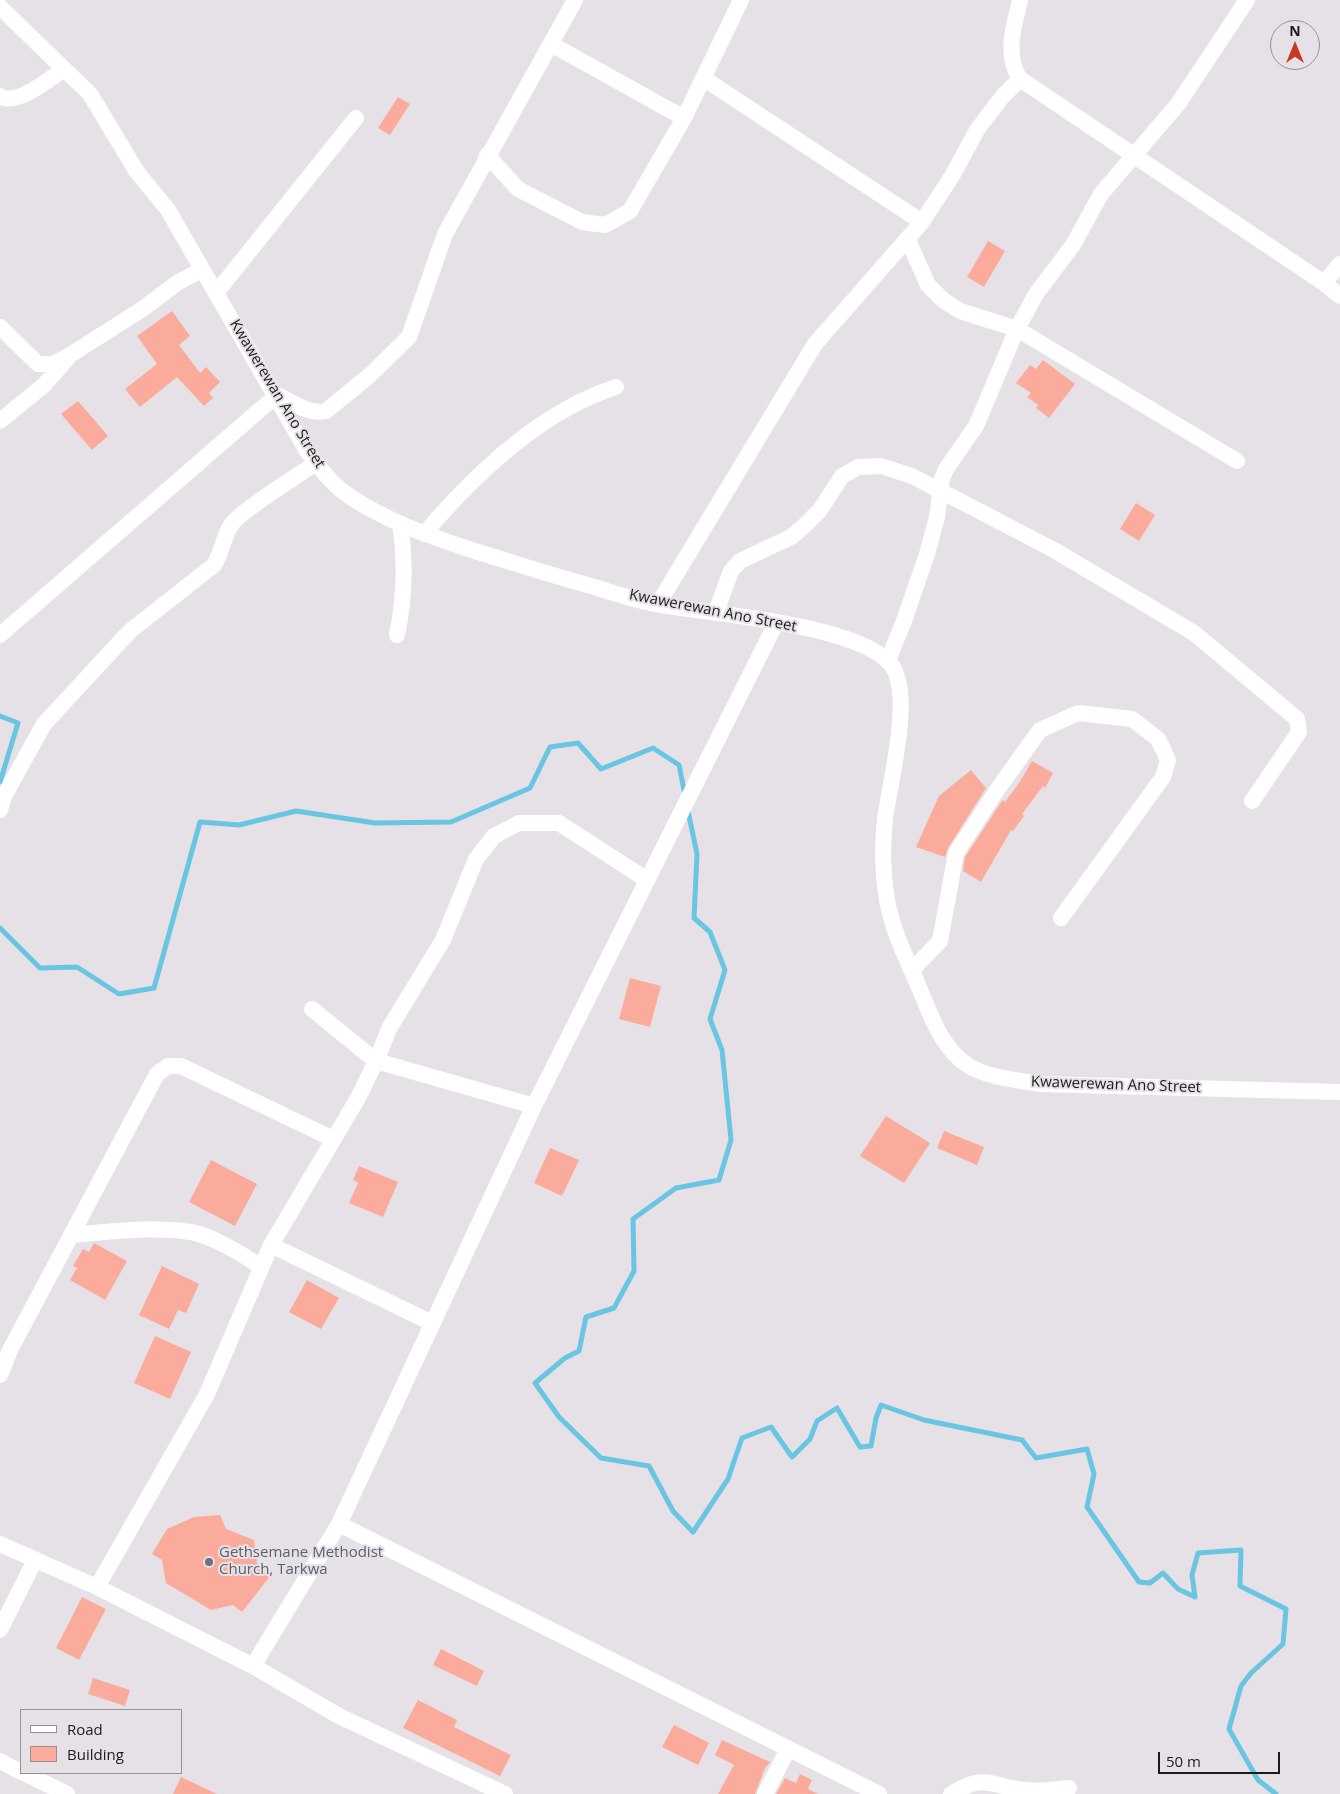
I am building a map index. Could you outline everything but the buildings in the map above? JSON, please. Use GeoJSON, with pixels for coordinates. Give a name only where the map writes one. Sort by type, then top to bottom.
{"type":"FeatureCollection","features":[{"type":"Feature","properties":{"kind":"street"},"geometry":{"type":"LineString","coordinates":[[0,635],[277,395],[310,411],[318,413],[326,411],[370,375],[409,337],[444,234],[575,0]]}},
{"type":"Feature","properties":{"kind":"street"},"geometry":{"type":"LineString","coordinates":[[487,155],[518,189],[582,222],[605,225],[630,212],[684,118],[741,0]]}},
{"type":"Feature","properties":{"kind":"street"},"geometry":{"type":"LineString","coordinates":[[1020,0],[1012,35],[1011,57],[1020,79],[1134,153],[1324,283],[1340,296]]}},
{"type":"Feature","properties":{"kind":"street"},"geometry":{"type":"LineString","coordinates":[[888,660],[904,621],[927,554],[937,517],[939,491],[946,469],[976,426],[1017,329],[1036,294],[1073,245],[1101,194],[1134,153],[1178,104],[1247,0]]}},
{"type":"Feature","properties":{"kind":"street","name":"Kwawerewan Ano Street"},"geometry":{"type":"LineString","coordinates":[[0,7],[90,94],[137,172],[168,210],[201,270],[316,463],[344,492],[380,514],[424,534],[544,573],[658,604],[716,612],[826,632],[863,646],[888,660],[899,682],[902,706],[885,822],[886,891],[899,940],[934,1021],[948,1047],[969,1066],[1003,1078],[1040,1084],[1340,1092]]}},
{"type":"Feature","properties":{"kind":"street"},"geometry":{"type":"LineString","coordinates":[[551,44],[684,118]]}},
{"type":"Feature","properties":{"kind":"street"},"geometry":{"type":"LineString","coordinates":[[0,96],[4,99],[18,98],[64,69]]}},
{"type":"Feature","properties":{"kind":"street"},"geometry":{"type":"LineString","coordinates":[[703,78],[922,222]]}},
{"type":"Feature","properties":{"kind":"street"},"geometry":{"type":"LineString","coordinates":[[658,604],[815,344],[922,222],[952,176],[977,130],[1002,96],[1020,79]]}},
{"type":"Feature","properties":{"kind":"street"},"geometry":{"type":"LineString","coordinates":[[216,293],[356,118]]}},
{"type":"Feature","properties":{"kind":"street"},"geometry":{"type":"LineString","coordinates":[[908,240],[928,285],[943,300],[960,311],[1017,329],[1238,460]]}},
{"type":"Feature","properties":{"kind":"street"},"geometry":{"type":"LineString","coordinates":[[1324,283],[1340,264]]}},
{"type":"Feature","properties":{"kind":"street"},"geometry":{"type":"LineString","coordinates":[[0,327],[38,364],[53,364],[141,310],[177,283],[201,270]]}},
{"type":"Feature","properties":{"kind":"street"},"geometry":{"type":"LineString","coordinates":[[0,421],[44,385],[70,355]]}},
{"type":"Feature","properties":{"kind":"street"},"geometry":{"type":"LineString","coordinates":[[424,534],[458,494],[523,437],[590,395],[616,387]]}},
{"type":"Feature","properties":{"kind":"street"},"geometry":{"type":"LineString","coordinates":[[0,810],[4,796],[44,724],[130,632],[214,565],[222,552],[231,525],[243,514],[316,463]]}},
{"type":"Feature","properties":{"kind":"street"},"geometry":{"type":"LineString","coordinates":[[716,612],[730,572],[740,561],[791,536],[820,510],[842,476],[858,467],[881,466],[912,476],[1054,550],[1194,632],[1297,719],[1300,726],[1299,732],[1252,801]]}},
{"type":"Feature","properties":{"kind":"street"},"geometry":{"type":"LineString","coordinates":[[397,635],[404,603],[406,572],[400,523]]}},
{"type":"Feature","properties":{"kind":"street"},"geometry":{"type":"LineString","coordinates":[[253,1666],[338,1524],[534,1106],[776,623]]}},
{"type":"Feature","properties":{"kind":"street"},"geometry":{"type":"LineString","coordinates":[[912,970],[940,941],[956,853],[997,790],[1040,730],[1078,713],[1132,719],[1158,739],[1168,760],[1163,777],[1061,918]]}},
{"type":"Feature","properties":{"kind":"street"},"geometry":{"type":"LineString","coordinates":[[97,1587],[207,1394],[260,1266],[376,1061],[390,1027],[443,940],[476,859],[494,836],[519,823],[559,823],[647,880]]}},
{"type":"Feature","properties":{"kind":"street"},"geometry":{"type":"LineString","coordinates":[[312,1009],[376,1061],[534,1106]]}},
{"type":"Feature","properties":{"kind":"street"},"geometry":{"type":"LineString","coordinates":[[0,1375],[5,1348],[71,1235],[157,1074],[168,1066],[181,1066],[333,1139]]}},
{"type":"Feature","properties":{"kind":"street"},"geometry":{"type":"LineString","coordinates":[[71,1235],[150,1230],[193,1232],[241,1254],[260,1266]]}},
{"type":"Feature","properties":{"kind":"street"},"geometry":{"type":"LineString","coordinates":[[271,1245],[432,1323]]}},
{"type":"Feature","properties":{"kind":"street"},"geometry":{"type":"LineString","coordinates":[[338,1524],[879,1794]]}},
{"type":"Feature","properties":{"kind":"street"},"geometry":{"type":"LineString","coordinates":[[0,1544],[97,1587],[253,1666],[338,1716],[505,1794]]}},
{"type":"Feature","properties":{"kind":"street"},"geometry":{"type":"LineString","coordinates":[[0,1630],[36,1560]]}},
{"type":"Feature","properties":{"kind":"street"},"geometry":{"type":"LineString","coordinates":[[765,1794],[788,1749]]}},
{"type":"Feature","properties":{"kind":"street"},"geometry":{"type":"LineString","coordinates":[[0,1761],[20,1771]]}},
{"type":"Feature","properties":{"kind":"street"},"geometry":{"type":"LineString","coordinates":[[26,1774],[68,1794]]}},
{"type":"Feature","properties":{"kind":"street"},"geometry":{"type":"LineString","coordinates":[[951,1794],[964,1786],[980,1781],[1026,1790],[1069,1788]]}},
{"type":"Feature","properties":{"kind":"waterway"},"geometry":{"type":"LineString","coordinates":[[0,716],[18,723],[0,782]]}},
{"type":"Feature","properties":{"kind":"waterway"},"geometry":{"type":"LineString","coordinates":[[0,928],[40,968],[77,967],[119,994],[154,988],[200,822],[239,825],[296,811],[375,823],[451,822],[530,788],[550,747],[578,743],[601,769],[653,748],[679,765],[685,795]]}},
{"type":"Feature","properties":{"kind":"waterway"},"geometry":{"type":"LineString","coordinates":[[688,811],[697,854],[694,918],[710,932],[725,970],[710,1019],[722,1050],[731,1140],[719,1180],[676,1188],[633,1219],[634,1271],[614,1308],[586,1317],[579,1351],[565,1358],[535,1383],[559,1417],[601,1458],[649,1466],[673,1511],[693,1532],[728,1479],[742,1438],[771,1427],[792,1457],[810,1439],[817,1421],[837,1408],[860,1447],[871,1446],[876,1418],[881,1405],[924,1420],[1022,1440],[1036,1458],[1087,1449],[1094,1474],[1087,1507],[1139,1582],[1150,1583],[1163,1573],[1178,1589],[1195,1597],[1192,1575],[1198,1553],[1241,1550],[1240,1586],[1286,1609],[1283,1644],[1251,1673],[1241,1686],[1229,1729],[1258,1780],[1276,1794]]}},
{"type":"Feature","properties":{"kind":"place","name":"Gethsemane Methodist Church, Tarkwa"},"geometry":{"type":"Point","coordinates":[209,1562]}}]}
